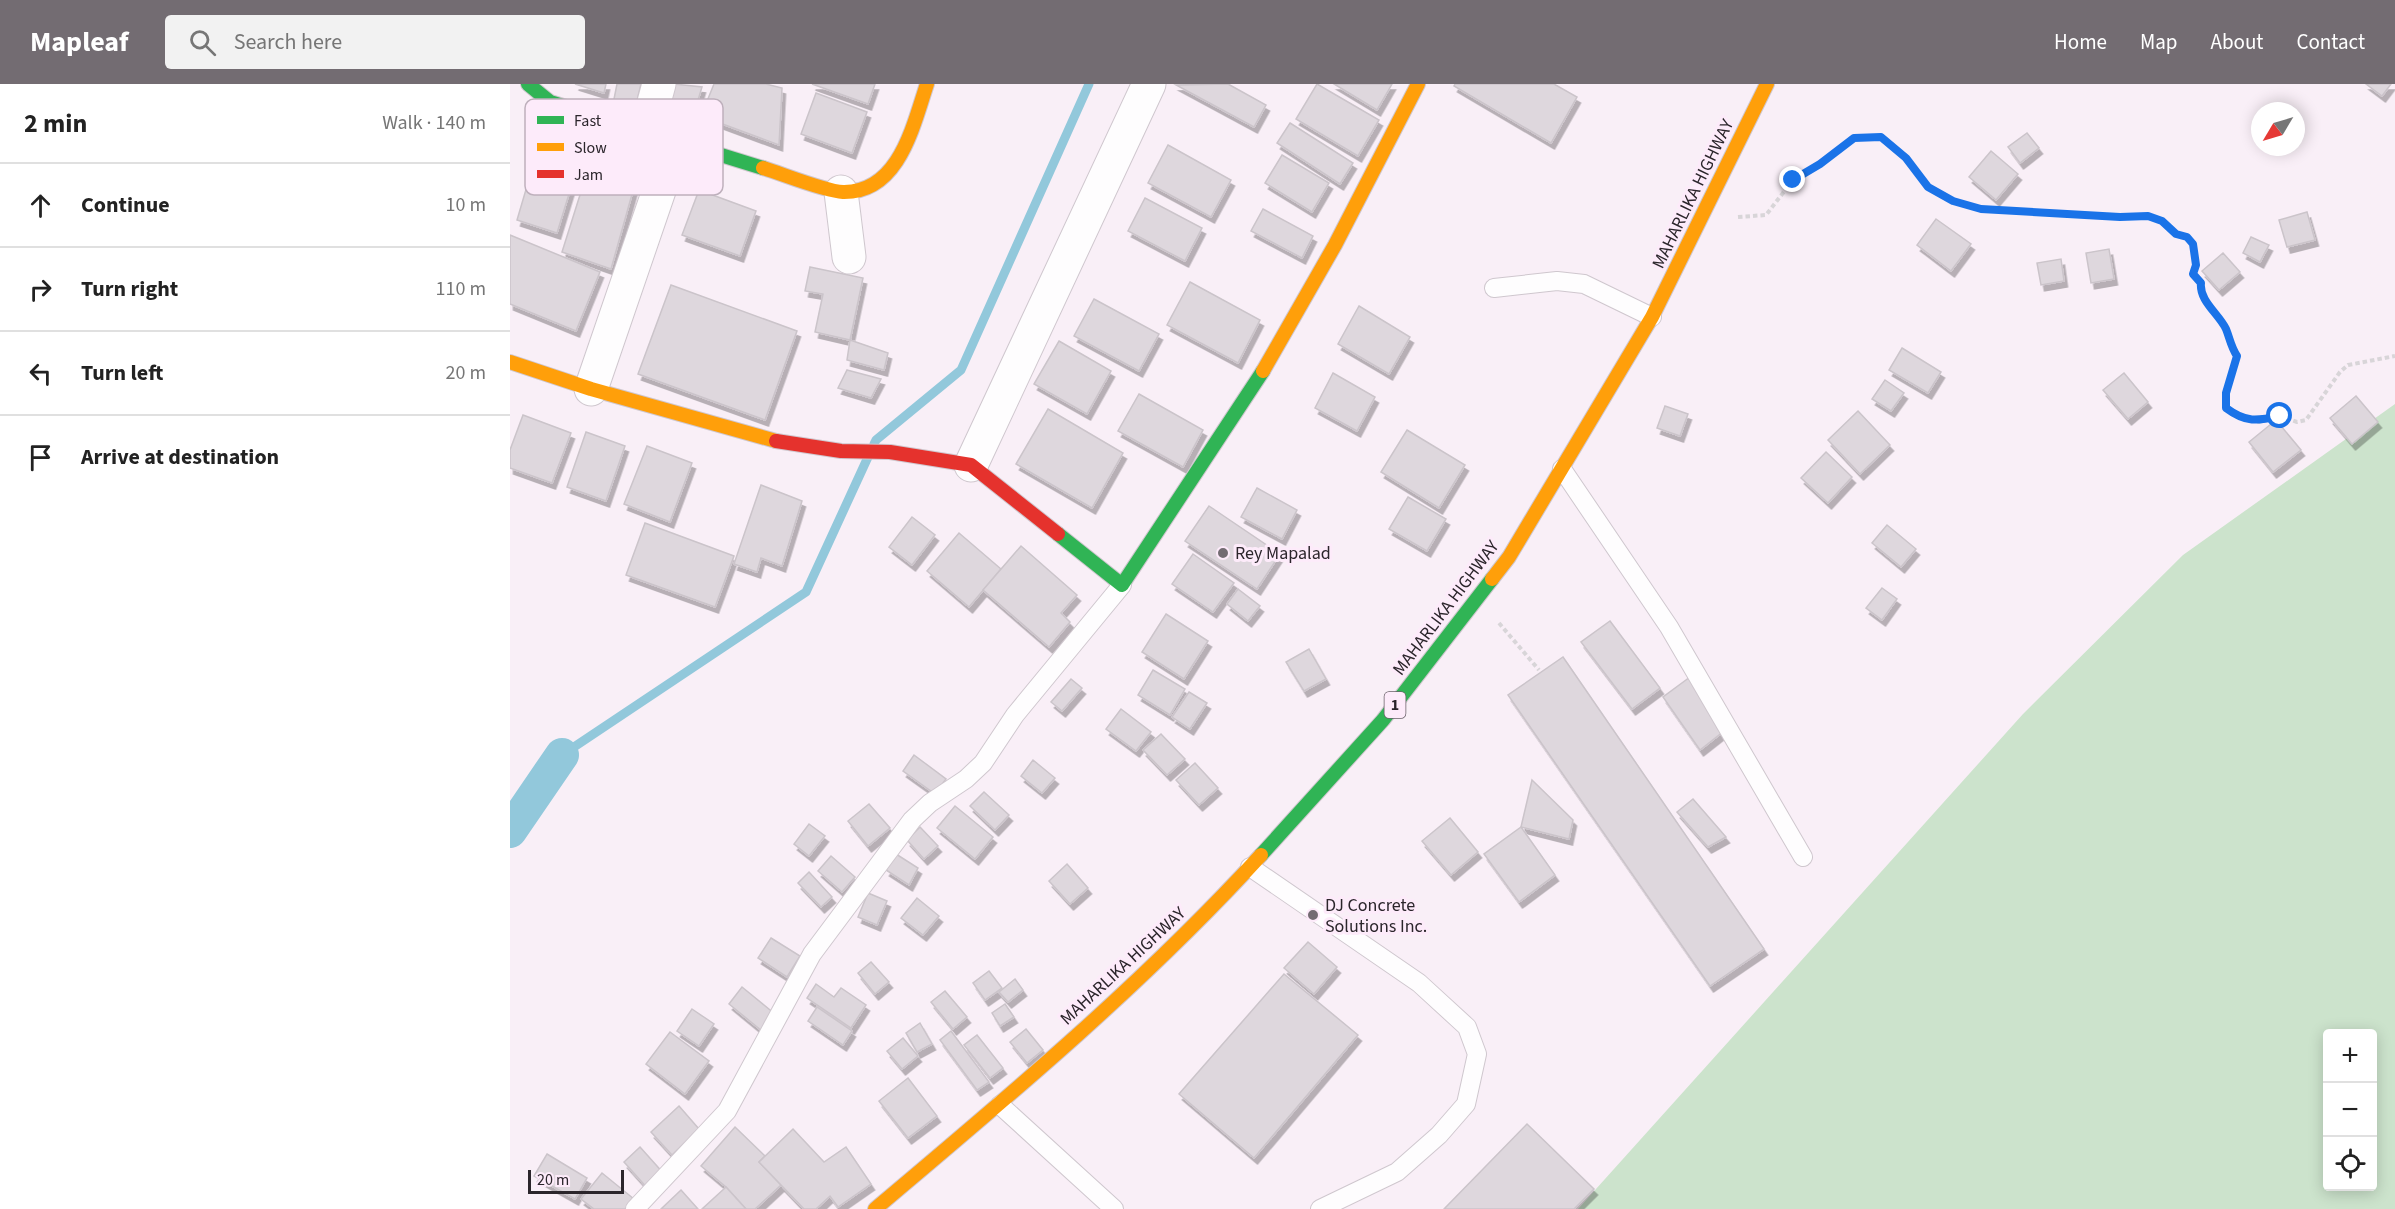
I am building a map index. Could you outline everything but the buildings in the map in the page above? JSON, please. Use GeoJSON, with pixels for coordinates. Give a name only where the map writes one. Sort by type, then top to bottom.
{"type":"FeatureCollection","features":[{"type":"Feature","properties":{"kind":"main road"},"geometry":{"type":"LineString","coordinates":[[528,84],[546,99]]}},
{"type":"Feature","properties":{"kind":"main road"},"geometry":{"type":"LineString","coordinates":[[723,156],[841,192],[867,189],[888,172],[907,142],[927,84]]}},
{"type":"Feature","properties":{"kind":"main road"},"geometry":{"type":"LineString","coordinates":[[510,362],[591,389],[776,441],[841,451],[890,452],[971,465],[1122,585],[1260,376],[1335,245],[1418,84]]}},
{"type":"Feature","properties":{"kind":"main road","name":"MAHARLIKA HIGHWAY"},"geometry":{"type":"LineString","coordinates":[[879,1208],[1000,1105],[1217,903],[1383,720],[1509,557],[1652,317],[1767,84]]}},
{"type":"Feature","properties":{"kind":"street"},"geometry":{"type":"LineString","coordinates":[[660,84],[660,99]]}},
{"type":"Feature","properties":{"kind":"street"},"geometry":{"type":"LineString","coordinates":[[971,465],[1149,84]]}},
{"type":"Feature","properties":{"kind":"street"},"geometry":{"type":"LineString","coordinates":[[841,192],[849,257]]}},
{"type":"Feature","properties":{"kind":"street"},"geometry":{"type":"LineString","coordinates":[[591,389],[645,195]]}},
{"type":"Feature","properties":{"kind":"lane"},"geometry":{"type":"LineString","coordinates":[[1494,288],[1557,281],[1584,284],[1652,317]]}},
{"type":"Feature","properties":{"kind":"lane"},"geometry":{"type":"LineString","coordinates":[[1562,469],[1669,627],[1803,857]]}},
{"type":"Feature","properties":{"kind":"lane"},"geometry":{"type":"LineString","coordinates":[[635,1209],[726,1111],[812,954],[912,820],[930,804],[966,779],[983,763],[1015,716],[1122,585]]}},
{"type":"Feature","properties":{"kind":"lane"},"geometry":{"type":"LineString","coordinates":[[1250,867],[1419,983],[1467,1027],[1477,1054],[1466,1104],[1439,1136],[1397,1172],[1320,1209]]}},
{"type":"Feature","properties":{"kind":"lane"},"geometry":{"type":"LineString","coordinates":[[1000,1105],[1114,1209]]}},
{"type":"Feature","properties":{"kind":"path"},"geometry":{"type":"LineString","coordinates":[[1705,210],[1746,218],[1766,215],[1793,180],[1820,164],[1854,138],[1881,137],[1906,158],[1928,187],[1953,201],[1981,209],[2120,217],[2148,216],[2162,221],[2176,234],[2187,237],[2193,244],[2196,265],[2193,274],[2201,283],[2200,289],[2217,318],[2225,327],[2229,343],[2237,356],[2226,393],[2226,408],[2235,414],[2259,422],[2280,416],[2297,422],[2306,420],[2340,372],[2348,365],[2395,356]]}},
{"type":"Feature","properties":{"kind":"path"},"geometry":{"type":"LineString","coordinates":[[1478,598],[1539,670]]}},
{"type":"Feature","properties":{"kind":"green space"},"geometry":{"type":"Polygon","coordinates":[[[2395,404],[2395,1209],[1578,1209],[2023,714],[2183,555],[2395,404]]]}},
{"type":"Feature","properties":{"kind":"waterway"},"geometry":{"type":"LineString","coordinates":[[874,444],[961,370],[1089,84]]}},
{"type":"Feature","properties":{"kind":"waterway"},"geometry":{"type":"LineString","coordinates":[[562,755],[806,592],[868,457]]}},
{"type":"Feature","properties":{"kind":"waterway"},"geometry":{"type":"LineString","coordinates":[[510,831],[562,755]]}},
{"type":"Feature","properties":{"kind":"traffic: fast"},"geometry":{"type":"LineString","coordinates":[[528,84],[546,99]]}},
{"type":"Feature","properties":{"kind":"traffic: fast"},"geometry":{"type":"LineString","coordinates":[[723,156],[763,168]]}},
{"type":"Feature","properties":{"kind":"traffic: fast"},"geometry":{"type":"LineString","coordinates":[[1058,534],[1122,585],[1263,371]]}},
{"type":"Feature","properties":{"kind":"traffic: fast"},"geometry":{"type":"LineString","coordinates":[[1261,855],[1383,720],[1492,579]]}},
{"type":"Feature","properties":{"kind":"traffic: slow"},"geometry":{"type":"LineString","coordinates":[[763,168],[815,186],[843,192],[862,189],[878,181],[901,154],[916,119],[927,84]]}},
{"type":"Feature","properties":{"kind":"traffic: slow"},"geometry":{"type":"LineString","coordinates":[[1263,371],[1335,245],[1418,84]]}},
{"type":"Feature","properties":{"kind":"traffic: slow"},"geometry":{"type":"LineString","coordinates":[[1492,579],[1509,557],[1652,317],[1767,84]]}},
{"type":"Feature","properties":{"kind":"traffic: slow"},"geometry":{"type":"LineString","coordinates":[[510,362],[591,389],[776,441]]}},
{"type":"Feature","properties":{"kind":"traffic: slow"},"geometry":{"type":"LineString","coordinates":[[875,1209],[1024,1082],[1122,994],[1170,949],[1261,855]]}},
{"type":"Feature","properties":{"kind":"traffic: jam"},"geometry":{"type":"LineString","coordinates":[[776,441],[841,451],[890,452],[971,465],[1058,534]]}},
{"type":"Feature","properties":{"kind":"place","name":"Rey Mapalad"},"geometry":{"type":"Point","coordinates":[1223,553]}},
{"type":"Feature","properties":{"kind":"place","name":"DJ Concrete Solutions Inc."},"geometry":{"type":"Point","coordinates":[1313,915]}},
{"type":"Feature","properties":{"kind":"route"},"geometry":{"type":"LineString","coordinates":[[1793,180],[1820,164],[1854,138],[1881,137],[1906,158],[1928,187],[1953,201],[1981,209],[2065,212],[2120,217],[2148,216],[2162,221],[2176,234],[2187,237],[2193,244],[2196,265],[2193,274],[2201,283],[2200,289],[2217,318],[2225,327],[2229,343],[2237,356],[2226,393],[2226,408],[2235,414],[2259,422],[2280,416]]}}]}
